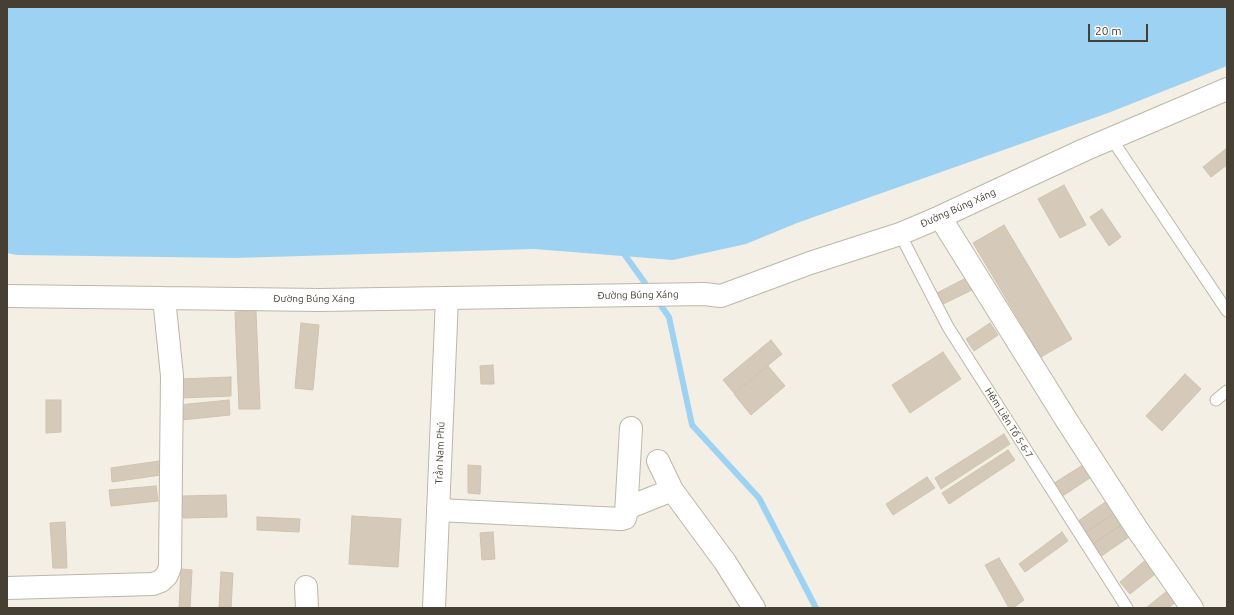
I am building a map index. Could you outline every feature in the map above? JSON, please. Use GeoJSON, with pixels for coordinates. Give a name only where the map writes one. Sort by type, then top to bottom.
{"type":"FeatureCollection","features":[{"type":"Feature","properties":{"kind":"street","name":"Đường Búng Xáng"},"geometry":{"type":"LineString","coordinates":[[7,296],[319,300],[704,294],[721,296],[810,263],[900,234],[1111,138],[1227,89]]}},
{"type":"Feature","properties":{"kind":"street"},"geometry":{"type":"LineString","coordinates":[[940,217],[1067,421],[1137,528],[1192,608]]}},
{"type":"Feature","properties":{"kind":"street"},"geometry":{"type":"LineString","coordinates":[[7,588],[153,584],[161,581],[167,575],[170,567],[172,376],[164,298]]}},
{"type":"Feature","properties":{"kind":"street","name":"Trần Nam Phú"},"geometry":{"type":"LineString","coordinates":[[434,608],[447,298]]}},
{"type":"Feature","properties":{"kind":"street"},"geometry":{"type":"LineString","coordinates":[[438,510],[621,520],[625,518],[627,508],[631,428]]}},
{"type":"Feature","properties":{"kind":"street"},"geometry":{"type":"LineString","coordinates":[[658,461],[672,490],[725,562],[754,608]]}},
{"type":"Feature","properties":{"kind":"street"},"geometry":{"type":"LineString","coordinates":[[627,508],[672,490]]}},
{"type":"Feature","properties":{"kind":"lane"},"geometry":{"type":"LineString","coordinates":[[1111,138],[1227,311]]}},
{"type":"Feature","properties":{"kind":"lane","name":"Hẻm Liên Tổ 5-6-7"},"geometry":{"type":"LineString","coordinates":[[900,234],[948,327],[1080,537],[1127,608]]}},
{"type":"Feature","properties":{"kind":"lane"},"geometry":{"type":"LineString","coordinates":[[1216,400],[1227,391]]}},
{"type":"Feature","properties":{"kind":"water"},"geometry":{"type":"Polygon","coordinates":[[[7,7],[1227,7],[1227,66],[1108,113],[797,223],[746,244],[673,260],[534,249],[235,258],[17,255],[7,253],[7,7]]]}},
{"type":"Feature","properties":{"kind":"building"},"geometry":{"type":"Polygon","coordinates":[[[1227,148],[1227,165],[1211,177],[1203,167],[1227,148]]]}},
{"type":"Feature","properties":{"kind":"building"},"geometry":{"type":"Polygon","coordinates":[[[1064,185],[1086,225],[1060,238],[1038,199],[1064,185]]]}},
{"type":"Feature","properties":{"kind":"building"},"geometry":{"type":"Polygon","coordinates":[[[1102,209],[1121,237],[1109,246],[1090,217],[1102,209]]]}},
{"type":"Feature","properties":{"kind":"building"},"geometry":{"type":"Polygon","coordinates":[[[1004,225],[1072,339],[1041,357],[973,243],[1004,225]]]}},
{"type":"Feature","properties":{"kind":"building"},"geometry":{"type":"Polygon","coordinates":[[[966,278],[972,290],[943,304],[937,293],[966,278]]]}},
{"type":"Feature","properties":{"kind":"building"},"geometry":{"type":"Polygon","coordinates":[[[256,311],[260,409],[239,409],[235,312],[256,311]]]}},
{"type":"Feature","properties":{"kind":"building"},"geometry":{"type":"Polygon","coordinates":[[[301,323],[319,325],[313,390],[295,388],[301,323]]]}},
{"type":"Feature","properties":{"kind":"building"},"geometry":{"type":"Polygon","coordinates":[[[990,323],[998,335],[974,351],[966,339],[990,323]]]}},
{"type":"Feature","properties":{"kind":"building"},"geometry":{"type":"Polygon","coordinates":[[[771,340],[782,354],[734,393],[723,380],[771,340]]]}},
{"type":"Feature","properties":{"kind":"building"},"geometry":{"type":"Polygon","coordinates":[[[943,352],[961,379],[910,413],[892,385],[943,352]]]}},
{"type":"Feature","properties":{"kind":"building"},"geometry":{"type":"Polygon","coordinates":[[[493,365],[494,384],[481,384],[480,366],[493,365]]]}},
{"type":"Feature","properties":{"kind":"building"},"geometry":{"type":"Polygon","coordinates":[[[768,366],[785,386],[751,415],[734,394],[768,366]]]}},
{"type":"Feature","properties":{"kind":"building"},"geometry":{"type":"Polygon","coordinates":[[[1185,374],[1201,389],[1162,431],[1146,416],[1185,374]]]}},
{"type":"Feature","properties":{"kind":"building"},"geometry":{"type":"Polygon","coordinates":[[[231,377],[231,396],[181,398],[181,379],[231,377]]]}},
{"type":"Feature","properties":{"kind":"building"},"geometry":{"type":"Polygon","coordinates":[[[46,400],[61,400],[61,432],[46,433],[46,400]]]}},
{"type":"Feature","properties":{"kind":"building"},"geometry":{"type":"Polygon","coordinates":[[[229,400],[230,415],[181,420],[179,405],[229,400]]]}},
{"type":"Feature","properties":{"kind":"building"},"geometry":{"type":"Polygon","coordinates":[[[1004,434],[1010,444],[941,489],[935,478],[1004,434]]]}},
{"type":"Feature","properties":{"kind":"building"},"geometry":{"type":"Polygon","coordinates":[[[1008,450],[1015,460],[949,504],[942,493],[1008,450]]]}},
{"type":"Feature","properties":{"kind":"building"},"geometry":{"type":"Polygon","coordinates":[[[159,461],[161,475],[112,482],[111,468],[159,461]]]}},
{"type":"Feature","properties":{"kind":"building"},"geometry":{"type":"Polygon","coordinates":[[[1086,463],[1093,476],[1058,499],[1048,487],[1086,463]]]}},
{"type":"Feature","properties":{"kind":"building"},"geometry":{"type":"Polygon","coordinates":[[[468,465],[481,466],[480,494],[468,493],[468,465]]]}},
{"type":"Feature","properties":{"kind":"building"},"geometry":{"type":"Polygon","coordinates":[[[927,477],[935,488],[893,515],[886,504],[927,477]]]}},
{"type":"Feature","properties":{"kind":"building"},"geometry":{"type":"Polygon","coordinates":[[[156,486],[158,501],[111,506],[109,490],[156,486]]]}},
{"type":"Feature","properties":{"kind":"building"},"geometry":{"type":"Polygon","coordinates":[[[226,495],[227,517],[183,518],[182,496],[226,495]]]}},
{"type":"Feature","properties":{"kind":"building"},"geometry":{"type":"Polygon","coordinates":[[[1108,500],[1116,512],[1082,535],[1074,524],[1108,500]]]}},
{"type":"Feature","properties":{"kind":"building"},"geometry":{"type":"Polygon","coordinates":[[[1116,512],[1124,523],[1089,547],[1082,535],[1116,512]]]}},
{"type":"Feature","properties":{"kind":"building"},"geometry":{"type":"Polygon","coordinates":[[[352,516],[401,519],[398,567],[349,564],[352,516]]]}},
{"type":"Feature","properties":{"kind":"building"},"geometry":{"type":"Polygon","coordinates":[[[257,517],[300,519],[299,532],[257,530],[257,517]]]}},
{"type":"Feature","properties":{"kind":"building"},"geometry":{"type":"Polygon","coordinates":[[[65,522],[67,568],[53,568],[50,523],[65,522]]]}},
{"type":"Feature","properties":{"kind":"building"},"geometry":{"type":"Polygon","coordinates":[[[1124,523],[1132,535],[1097,559],[1089,547],[1124,523]]]}},
{"type":"Feature","properties":{"kind":"building"},"geometry":{"type":"Polygon","coordinates":[[[493,532],[495,559],[482,560],[480,533],[493,532]]]}},
{"type":"Feature","properties":{"kind":"building"},"geometry":{"type":"Polygon","coordinates":[[[1062,532],[1068,541],[1025,572],[1019,564],[1062,532]]]}},
{"type":"Feature","properties":{"kind":"building"},"geometry":{"type":"Polygon","coordinates":[[[999,558],[1024,600],[1013,608],[1009,608],[985,565],[999,558]]]}},
{"type":"Feature","properties":{"kind":"building"},"geometry":{"type":"Polygon","coordinates":[[[1148,558],[1159,571],[1130,594],[1120,582],[1148,558]]]}},
{"type":"Feature","properties":{"kind":"building"},"geometry":{"type":"Polygon","coordinates":[[[181,569],[192,570],[190,608],[179,608],[181,569]]]}},
{"type":"Feature","properties":{"kind":"building"},"geometry":{"type":"Polygon","coordinates":[[[221,572],[233,573],[231,608],[219,608],[221,572]]]}},
{"type":"Feature","properties":{"kind":"building"},"geometry":{"type":"Polygon","coordinates":[[[1167,591],[1176,602],[1168,608],[1146,608],[1167,591]]]}},
{"type":"Feature","properties":{"kind":"waterway"},"geometry":{"type":"LineString","coordinates":[[622,251],[650,290]]}},
{"type":"Feature","properties":{"kind":"waterway"},"geometry":{"type":"LineString","coordinates":[[657,300],[669,317],[692,425],[759,498],[816,608]]}}]}
